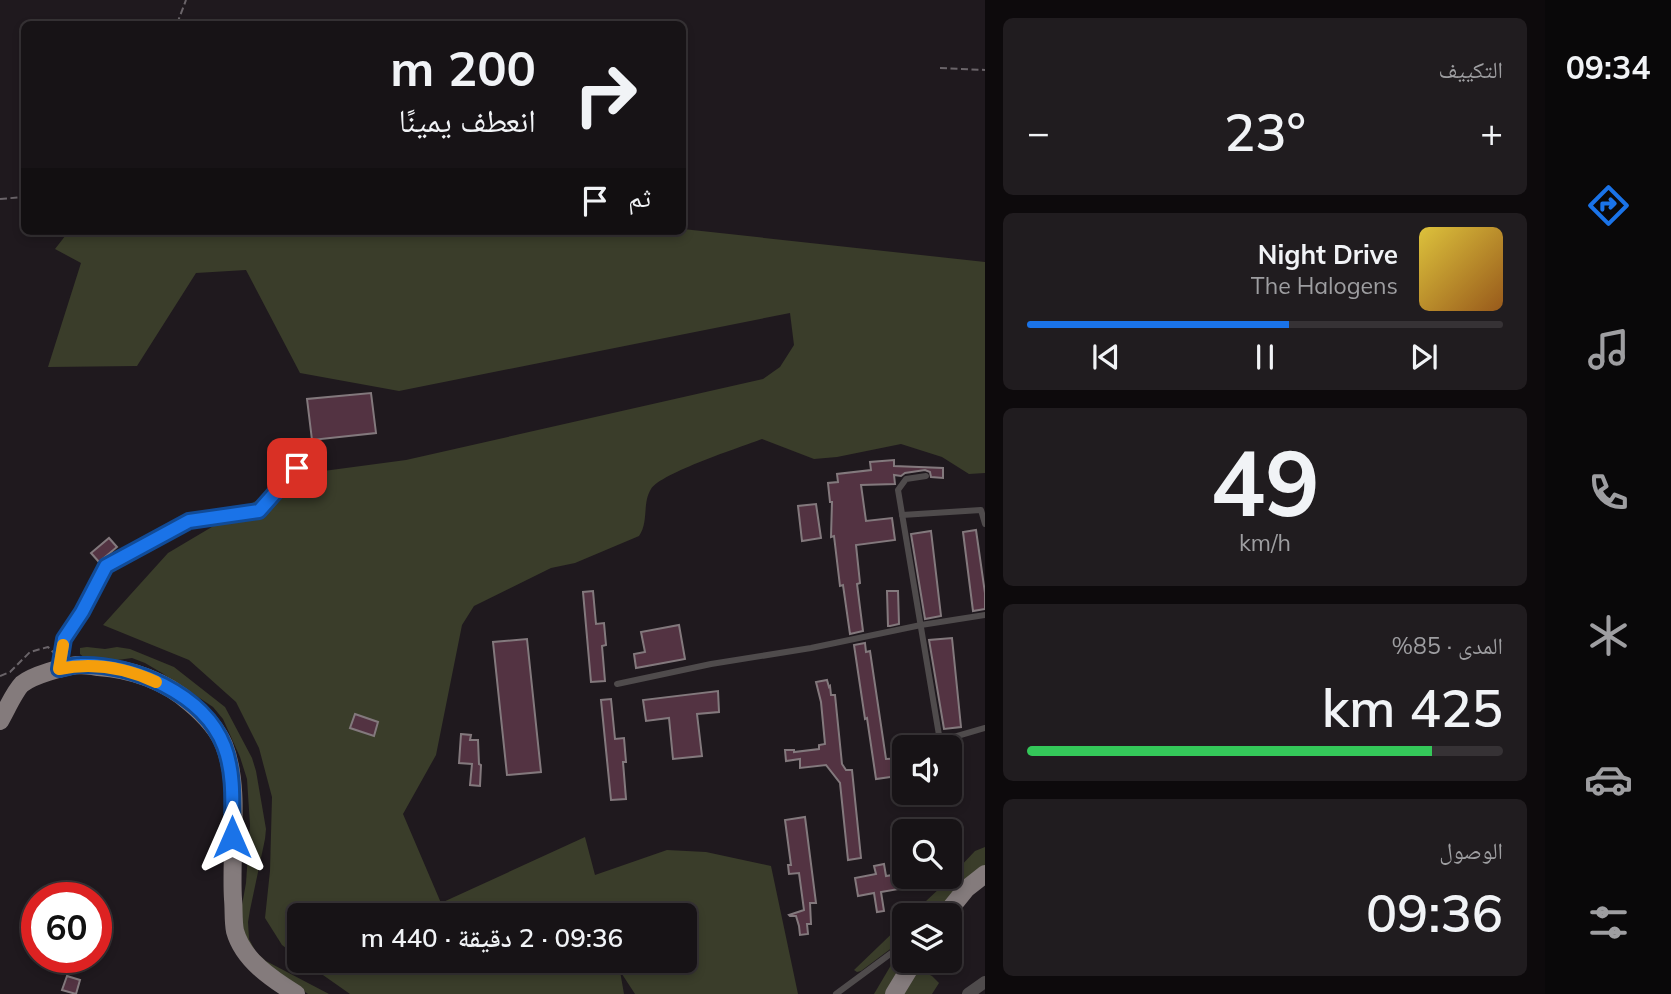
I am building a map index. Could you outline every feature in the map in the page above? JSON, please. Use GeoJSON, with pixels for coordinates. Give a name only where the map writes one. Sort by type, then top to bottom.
{"type":"FeatureCollection","features":[{"type":"Feature","properties":{"kind":"main road"},"geometry":{"type":"LineString","coordinates":[[0,721],[21,685],[59,669],[79,665],[114,668],[138,674],[179,694],[201,713],[215,728],[224,745],[230,768],[235,930],[245,953],[273,980],[296,994]]}},
{"type":"Feature","properties":{"kind":"main road"},"geometry":{"type":"LineString","coordinates":[[955,903],[966,889],[985,874]]}},
{"type":"Feature","properties":{"kind":"main road"},"geometry":{"type":"LineString","coordinates":[[894,994],[907,973]]}},
{"type":"Feature","properties":{"kind":"street"},"geometry":{"type":"LineString","coordinates":[[968,994],[985,982]]}},
{"type":"Feature","properties":{"kind":"lane"},"geometry":{"type":"LineString","coordinates":[[59,669],[64,639],[82,612],[106,566],[189,521],[259,511],[297,468]]}},
{"type":"Feature","properties":{"kind":"lane"},"geometry":{"type":"LineString","coordinates":[[926,475],[906,479],[898,490],[940,740],[985,728]]}},
{"type":"Feature","properties":{"kind":"lane"},"geometry":{"type":"LineString","coordinates":[[902,515],[981,510],[985,524]]}},
{"type":"Feature","properties":{"kind":"lane"},"geometry":{"type":"LineString","coordinates":[[617,684],[711,664],[985,615]]}},
{"type":"Feature","properties":{"kind":"lane"},"geometry":{"type":"LineString","coordinates":[[836,994],[892,953]]}},
{"type":"Feature","properties":{"kind":"path"},"geometry":{"type":"LineString","coordinates":[[178,21],[186,0]]}},
{"type":"Feature","properties":{"kind":"path"},"geometry":{"type":"LineString","coordinates":[[940,68],[985,70]]}},
{"type":"Feature","properties":{"kind":"path"},"geometry":{"type":"LineString","coordinates":[[0,199],[21,197]]}},
{"type":"Feature","properties":{"kind":"path"},"geometry":{"type":"LineString","coordinates":[[0,676],[9,672],[30,652],[48,648],[55,654],[59,669]]}},
{"type":"Feature","properties":{"kind":"green space"},"geometry":{"type":"Polygon","coordinates":[[[686,229],[985,262],[985,473],[969,474],[942,457],[901,444],[814,459],[762,439],[702,461],[658,483],[648,494],[644,525],[639,536],[575,563],[551,568],[474,606],[462,625],[436,755],[403,814],[441,903],[287,903],[287,949],[265,918],[270,871],[272,797],[259,748],[236,702],[189,660],[103,625],[168,553],[301,474],[406,460],[763,379],[780,367],[794,345],[790,313],[399,391],[300,373],[246,270],[196,273],[137,366],[48,367],[81,263],[55,249],[66,235],[686,235],[686,229]]]}},
{"type":"Feature","properties":{"kind":"green space"},"geometry":{"type":"Polygon","coordinates":[[[80,648],[130,649],[174,667],[225,707],[252,758],[266,829],[248,922],[249,939],[256,952],[266,961],[329,994],[308,994],[260,962],[242,930],[250,825],[247,779],[223,719],[213,707],[145,663],[132,658],[103,662],[86,659],[80,654],[80,648]]]}},
{"type":"Feature","properties":{"kind":"green space"},"geometry":{"type":"Polygon","coordinates":[[[585,837],[595,875],[667,850],[706,852],[771,866],[798,994],[635,994],[621,973],[697,973],[697,903],[441,903],[585,837]]]}},
{"type":"Feature","properties":{"kind":"green space"},"geometry":{"type":"Polygon","coordinates":[[[985,847],[985,869],[951,903],[924,903],[939,889],[962,889],[962,865],[975,851],[985,847]]]}},
{"type":"Feature","properties":{"kind":"green space"},"geometry":{"type":"Polygon","coordinates":[[[892,933],[892,948],[861,971],[854,970],[892,933]]]}},
{"type":"Feature","properties":{"kind":"green space"},"geometry":{"type":"Polygon","coordinates":[[[892,963],[892,973],[898,973],[886,994],[874,994],[892,963]]]}},
{"type":"Feature","properties":{"kind":"green space"},"geometry":{"type":"Polygon","coordinates":[[[320,973],[620,973],[624,994],[350,994],[320,973]]]}},
{"type":"Feature","properties":{"kind":"green space"},"geometry":{"type":"Polygon","coordinates":[[[917,973],[926,973],[939,983],[932,994],[902,994],[917,973]]]}},
{"type":"Feature","properties":{"kind":"building"},"geometry":{"type":"Polygon","coordinates":[[[371,393],[376,433],[312,440],[307,399],[371,393]]]}},
{"type":"Feature","properties":{"kind":"building"},"geometry":{"type":"Polygon","coordinates":[[[894,460],[894,466],[943,468],[943,478],[931,477],[930,472],[925,470],[901,476],[894,475],[895,484],[861,485],[866,521],[892,518],[895,540],[856,545],[860,583],[857,584],[863,631],[850,634],[843,585],[840,586],[834,536],[831,537],[832,502],[828,483],[838,482],[837,474],[871,470],[870,462],[894,460]]]}},
{"type":"Feature","properties":{"kind":"building"},"geometry":{"type":"Polygon","coordinates":[[[816,504],[821,538],[802,541],[798,506],[816,504]]]}},
{"type":"Feature","properties":{"kind":"building"},"geometry":{"type":"Polygon","coordinates":[[[976,530],[985,609],[973,611],[963,532],[976,530]]]}},
{"type":"Feature","properties":{"kind":"building"},"geometry":{"type":"Polygon","coordinates":[[[931,531],[941,616],[925,619],[911,534],[931,531]]]}},
{"type":"Feature","properties":{"kind":"building"},"geometry":{"type":"Polygon","coordinates":[[[109,538],[117,547],[99,562],[91,553],[109,538]]]}},
{"type":"Feature","properties":{"kind":"building"},"geometry":{"type":"Polygon","coordinates":[[[593,591],[596,624],[604,623],[606,645],[602,646],[605,681],[591,682],[583,592],[593,591]]]}},
{"type":"Feature","properties":{"kind":"building"},"geometry":{"type":"Polygon","coordinates":[[[887,591],[898,591],[899,624],[890,626],[888,626],[887,591]]]}},
{"type":"Feature","properties":{"kind":"building"},"geometry":{"type":"Polygon","coordinates":[[[679,625],[685,659],[636,668],[634,654],[645,652],[641,632],[679,625]]]}},
{"type":"Feature","properties":{"kind":"building"},"geometry":{"type":"Polygon","coordinates":[[[952,638],[961,727],[944,729],[929,640],[952,638]]]}},
{"type":"Feature","properties":{"kind":"building"},"geometry":{"type":"Polygon","coordinates":[[[527,639],[541,772],[507,775],[493,642],[527,639]]]}},
{"type":"Feature","properties":{"kind":"building"},"geometry":{"type":"Polygon","coordinates":[[[865,643],[866,652],[870,651],[886,759],[892,759],[892,777],[876,779],[854,645],[865,643]]]}},
{"type":"Feature","properties":{"kind":"building"},"geometry":{"type":"Polygon","coordinates":[[[827,680],[831,695],[835,695],[842,764],[846,770],[852,770],[861,858],[848,860],[840,783],[826,765],[800,768],[800,759],[786,761],[785,750],[794,752],[819,749],[819,745],[825,744],[816,682],[827,680]]]}},
{"type":"Feature","properties":{"kind":"building"},"geometry":{"type":"Polygon","coordinates":[[[718,691],[719,712],[697,714],[702,756],[673,759],[669,718],[646,721],[643,700],[718,691]]]}},
{"type":"Feature","properties":{"kind":"building"},"geometry":{"type":"Polygon","coordinates":[[[611,699],[615,739],[624,738],[626,799],[611,800],[601,700],[611,699]]]}},
{"type":"Feature","properties":{"kind":"building"},"geometry":{"type":"Polygon","coordinates":[[[355,714],[378,722],[374,736],[350,728],[355,714]]]}},
{"type":"Feature","properties":{"kind":"building"},"geometry":{"type":"Polygon","coordinates":[[[461,734],[471,735],[470,740],[478,740],[480,786],[470,785],[472,764],[459,763],[461,734]]]}},
{"type":"Feature","properties":{"kind":"building"},"geometry":{"type":"Polygon","coordinates":[[[805,817],[816,903],[810,903],[811,924],[807,924],[808,934],[800,935],[796,916],[789,915],[804,910],[799,873],[789,874],[788,865],[791,865],[785,820],[805,817]]]}},
{"type":"Feature","properties":{"kind":"building"},"geometry":{"type":"Polygon","coordinates":[[[884,864],[886,876],[892,875],[892,889],[898,889],[881,892],[884,911],[877,912],[874,893],[858,896],[855,878],[876,874],[874,866],[884,864]]]}},
{"type":"Feature","properties":{"kind":"building"},"geometry":{"type":"Polygon","coordinates":[[[67,976],[80,980],[76,994],[62,990],[67,976]]]}},
{"type":"Feature","properties":{"kind":"slow traffic"},"geometry":{"type":"LineString","coordinates":[[63,645],[59,669],[79,665],[114,668],[156,682]]}},
{"type":"Feature","properties":{"kind":"route"},"geometry":{"type":"LineString","coordinates":[[232,837],[230,768],[224,745],[215,728],[179,694],[138,674],[114,668],[79,665],[59,669],[64,639],[82,612],[106,566],[189,521],[259,511],[297,468]]}}]}
